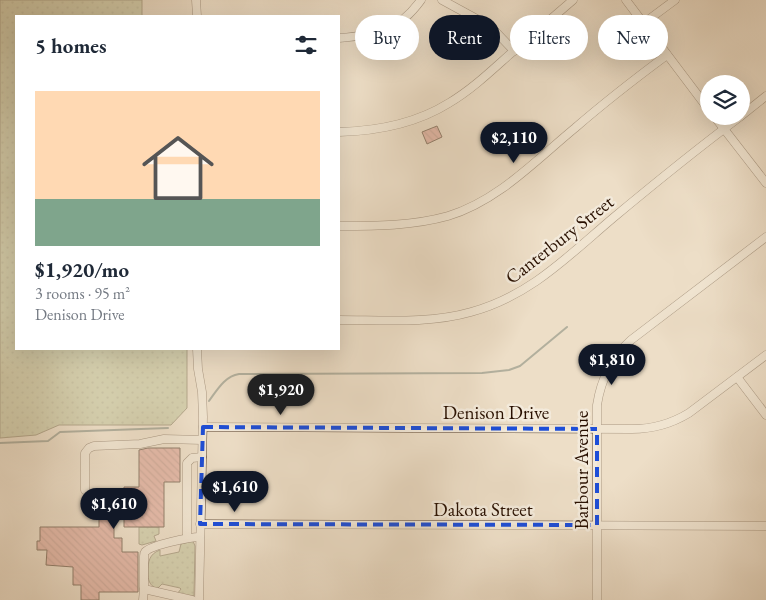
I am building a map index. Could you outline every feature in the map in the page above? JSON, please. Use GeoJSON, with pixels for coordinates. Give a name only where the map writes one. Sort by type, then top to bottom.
{"type":"FeatureCollection","features":[{"type":"Feature","properties":{"kind":"street"},"geometry":{"type":"LineString","coordinates":[[196,0],[196,15]]}},
{"type":"Feature","properties":{"kind":"street"},"geometry":{"type":"LineString","coordinates":[[340,38],[361,36],[387,30],[408,16],[421,0]]}},
{"type":"Feature","properties":{"kind":"street"},"geometry":{"type":"LineString","coordinates":[[442,0],[486,24],[496,31],[510,47]]}},
{"type":"Feature","properties":{"kind":"street"},"geometry":{"type":"LineString","coordinates":[[556,15],[573,0]]}},
{"type":"Feature","properties":{"kind":"street"},"geometry":{"type":"LineString","coordinates":[[626,0],[638,15]]}},
{"type":"Feature","properties":{"kind":"street"},"geometry":{"type":"LineString","coordinates":[[655,15],[675,0]]}},
{"type":"Feature","properties":{"kind":"street"},"geometry":{"type":"LineString","coordinates":[[340,132],[380,128],[434,111],[473,87],[510,55]]}},
{"type":"Feature","properties":{"kind":"street"},"geometry":{"type":"LineString","coordinates":[[668,56],[700,98]]}},
{"type":"Feature","properties":{"kind":"street"},"geometry":{"type":"LineString","coordinates":[[340,226],[418,223],[449,216],[478,203],[510,183],[614,95],[660,60]]}},
{"type":"Feature","properties":{"kind":"street","name":"Canterbury Street"},"geometry":{"type":"LineString","coordinates":[[750,109],[766,96]]}},
{"type":"Feature","properties":{"kind":"street"},"geometry":{"type":"LineString","coordinates":[[721,125],[766,183]]}},
{"type":"Feature","properties":{"kind":"street","name":"Canterbury Street"},"geometry":{"type":"LineString","coordinates":[[340,320],[422,319],[454,316],[486,308],[517,294],[530,287],[558,265],[729,125]]}},
{"type":"Feature","properties":{"kind":"street","name":"Barbour Avenue"},"geometry":{"type":"LineString","coordinates":[[598,600],[597,405],[601,384],[612,361],[623,346],[766,237]]}},
{"type":"Feature","properties":{"kind":"street"},"geometry":{"type":"LineString","coordinates":[[197,350],[203,399],[199,600]]}},
{"type":"Feature","properties":{"kind":"street","name":"Denison Drive"},"geometry":{"type":"LineString","coordinates":[[203,427],[655,428],[689,413],[766,355]]}},
{"type":"Feature","properties":{"kind":"street"},"geometry":{"type":"LineString","coordinates":[[737,377],[766,414]]}},
{"type":"Feature","properties":{"kind":"street"},"geometry":{"type":"LineString","coordinates":[[85,490],[85,453],[89,448],[94,446],[140,444],[164,439],[202,440]]}},
{"type":"Feature","properties":{"kind":"street"},"geometry":{"type":"LineString","coordinates":[[187,538],[187,463],[192,458],[202,457]]}},
{"type":"Feature","properties":{"kind":"street","name":"Dakota Street"},"geometry":{"type":"LineString","coordinates":[[200,524],[766,526]]}},
{"type":"Feature","properties":{"kind":"street"},"geometry":{"type":"LineString","coordinates":[[143,600],[144,552],[187,538],[200,537]]}},
{"type":"Feature","properties":{"kind":"street"},"geometry":{"type":"LineString","coordinates":[[144,589],[192,600]]}},
{"type":"Feature","properties":{"kind":"highlighted area"},"geometry":{"type":"Polygon","coordinates":[[[203,427],[597,429],[597,525],[200,524],[203,427]]]}},
{"type":"Feature","properties":{"kind":"green space"},"geometry":{"type":"Polygon","coordinates":[[[0,0],[142,0],[142,15],[15,15],[15,350],[187,350],[187,408],[171,425],[59,425],[36,435],[0,438],[0,0]]]}},
{"type":"Feature","properties":{"kind":"green space"},"geometry":{"type":"Polygon","coordinates":[[[139,527],[159,527],[159,534],[154,536],[156,541],[142,545],[139,544],[139,527]]]}},
{"type":"Feature","properties":{"kind":"green space"},"geometry":{"type":"Polygon","coordinates":[[[193,541],[195,546],[194,596],[177,594],[180,588],[162,584],[157,589],[152,586],[149,580],[148,568],[153,554],[160,550],[160,556],[179,552],[181,544],[193,541]]]}},
{"type":"Feature","properties":{"kind":"building"},"geometry":{"type":"Polygon","coordinates":[[[437,126],[442,137],[427,144],[422,132],[437,126]]]}},
{"type":"Feature","properties":{"kind":"building"},"geometry":{"type":"Polygon","coordinates":[[[148,448],[180,448],[180,482],[164,482],[164,527],[124,527],[124,518],[114,518],[114,538],[122,538],[122,552],[138,552],[138,592],[99,592],[99,600],[81,600],[81,585],[73,585],[73,567],[46,565],[47,550],[37,550],[37,541],[40,541],[40,527],[99,527],[99,503],[116,503],[116,495],[124,495],[124,487],[139,487],[139,450],[148,448]]]}},
{"type":"Feature","properties":{"kind":"waterway"},"geometry":{"type":"LineString","coordinates":[[209,401],[225,381],[239,374],[482,373],[509,370],[520,366],[567,327]]}},
{"type":"Feature","properties":{"kind":"waterway"},"geometry":{"type":"LineString","coordinates":[[0,443],[48,441],[60,432],[168,428]]}}]}
